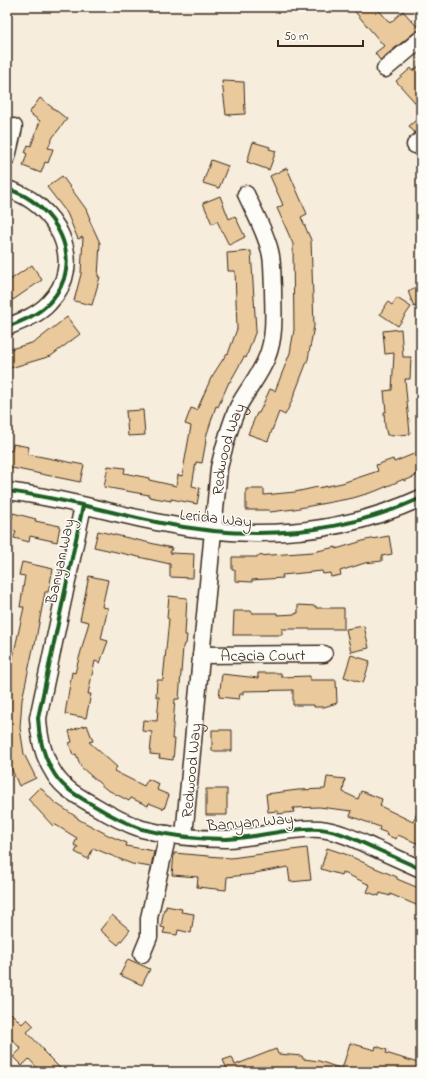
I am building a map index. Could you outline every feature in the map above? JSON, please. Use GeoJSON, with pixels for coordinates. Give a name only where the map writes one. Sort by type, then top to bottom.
{"type":"FeatureCollection","features":[{"type":"Feature","properties":{"kind":"street"},"geometry":{"type":"LineString","coordinates":[[385,69],[421,39]]}},
{"type":"Feature","properties":{"kind":"street"},"geometry":{"type":"LineString","coordinates":[[7,157],[14,127]]}},
{"type":"Feature","properties":{"kind":"street"},"geometry":{"type":"LineString","coordinates":[[7,189],[22,194],[47,212],[57,226],[67,257],[65,274],[60,288],[49,303],[35,314],[7,327]]}},
{"type":"Feature","properties":{"kind":"street","name":"Redwood Way"},"geometry":{"type":"LineString","coordinates":[[184,836],[219,468],[226,440],[238,408],[259,373],[267,356],[272,339],[274,321],[270,251],[265,236],[246,194]]}},
{"type":"Feature","properties":{"kind":"street","name":"Lerida Way"},"geometry":{"type":"LineString","coordinates":[[7,491],[161,523],[213,531],[264,534],[315,529],[364,520],[421,498]]}},
{"type":"Feature","properties":{"kind":"street","name":"Banyan Way"},"geometry":{"type":"LineString","coordinates":[[83,506],[38,718],[39,735],[47,762],[65,787],[78,797],[124,822],[142,829],[184,836],[227,839],[303,829],[321,829],[338,832],[356,839],[421,869]]}},
{"type":"Feature","properties":{"kind":"street","name":"Acacia Court"},"geometry":{"type":"LineString","coordinates":[[201,655],[324,654]]}},
{"type":"Feature","properties":{"kind":"street"},"geometry":{"type":"LineString","coordinates":[[142,954],[149,938],[149,918],[168,834]]}},
{"type":"Feature","properties":{"kind":"building"},"geometry":{"type":"Polygon","coordinates":[[[351,7],[376,7],[390,23],[403,11],[420,30],[415,32],[380,60],[375,53],[384,46],[351,7]]]}},
{"type":"Feature","properties":{"kind":"building"},"geometry":{"type":"Polygon","coordinates":[[[421,64],[421,109],[396,81],[411,68],[413,71],[421,64]]]}},
{"type":"Feature","properties":{"kind":"building"},"geometry":{"type":"Polygon","coordinates":[[[222,81],[244,82],[245,114],[226,115],[222,81]]]}},
{"type":"Feature","properties":{"kind":"building"},"geometry":{"type":"Polygon","coordinates":[[[40,98],[67,119],[53,137],[48,148],[53,149],[48,163],[45,162],[41,173],[23,166],[28,145],[31,146],[40,121],[29,113],[40,98]]]}},
{"type":"Feature","properties":{"kind":"building"},"geometry":{"type":"Polygon","coordinates":[[[421,116],[421,131],[415,133],[409,126],[421,116]]]}},
{"type":"Feature","properties":{"kind":"building"},"geometry":{"type":"Polygon","coordinates":[[[253,142],[270,147],[269,149],[276,151],[269,170],[247,162],[253,142]]]}},
{"type":"Feature","properties":{"kind":"building"},"geometry":{"type":"Polygon","coordinates":[[[211,160],[228,166],[219,188],[203,183],[211,160]]]}},
{"type":"Feature","properties":{"kind":"building"},"geometry":{"type":"Polygon","coordinates":[[[287,168],[307,214],[301,217],[311,240],[314,326],[308,359],[291,403],[285,415],[279,412],[268,441],[248,434],[270,389],[275,391],[290,353],[294,330],[293,244],[277,208],[283,205],[270,176],[287,168]]]}},
{"type":"Feature","properties":{"kind":"building"},"geometry":{"type":"Polygon","coordinates":[[[62,176],[86,209],[100,243],[98,277],[100,277],[92,305],[74,301],[81,274],[83,237],[78,239],[67,213],[47,187],[62,176]]]}},
{"type":"Feature","properties":{"kind":"building"},"geometry":{"type":"Polygon","coordinates":[[[220,196],[229,219],[235,216],[245,237],[229,245],[217,221],[212,224],[203,203],[220,196]]]}},
{"type":"Feature","properties":{"kind":"building"},"geometry":{"type":"Polygon","coordinates":[[[251,251],[256,330],[246,358],[244,357],[229,382],[218,407],[216,406],[205,440],[202,463],[196,462],[192,486],[200,488],[197,504],[149,497],[149,495],[104,487],[108,466],[125,468],[124,473],[149,478],[149,480],[176,486],[178,475],[182,476],[191,426],[185,424],[191,408],[197,410],[211,378],[227,353],[228,354],[237,329],[235,271],[228,271],[227,253],[251,251]]]}},
{"type":"Feature","properties":{"kind":"building"},"geometry":{"type":"Polygon","coordinates":[[[32,265],[42,280],[13,300],[7,292],[7,282],[32,265]]]}},
{"type":"Feature","properties":{"kind":"building"},"geometry":{"type":"Polygon","coordinates":[[[421,285],[421,304],[414,307],[408,291],[421,285]]]}},
{"type":"Feature","properties":{"kind":"building"},"geometry":{"type":"Polygon","coordinates":[[[397,298],[411,307],[398,326],[380,314],[388,302],[392,305],[397,298]]]}},
{"type":"Feature","properties":{"kind":"building"},"geometry":{"type":"Polygon","coordinates":[[[67,317],[80,334],[51,356],[7,369],[7,350],[35,342],[67,317]]]}},
{"type":"Feature","properties":{"kind":"building"},"geometry":{"type":"Polygon","coordinates":[[[401,329],[403,357],[411,357],[410,379],[405,379],[410,434],[390,436],[387,435],[385,426],[384,412],[386,412],[384,391],[392,390],[394,353],[385,354],[383,331],[401,329]]]}},
{"type":"Feature","properties":{"kind":"building"},"geometry":{"type":"Polygon","coordinates":[[[143,410],[145,435],[128,436],[126,411],[143,410]]]}},
{"type":"Feature","properties":{"kind":"building"},"geometry":{"type":"Polygon","coordinates":[[[13,444],[29,447],[27,454],[84,465],[80,482],[7,467],[7,450],[12,451],[13,444]]]}},
{"type":"Feature","properties":{"kind":"building"},"geometry":{"type":"Polygon","coordinates":[[[421,451],[421,472],[416,474],[416,476],[404,481],[404,479],[376,491],[353,498],[294,509],[270,512],[269,510],[246,510],[246,489],[264,489],[264,495],[295,492],[342,483],[378,471],[376,465],[393,459],[394,462],[421,451]]]}},
{"type":"Feature","properties":{"kind":"building"},"geometry":{"type":"Polygon","coordinates":[[[13,513],[36,519],[35,521],[60,526],[57,542],[30,536],[29,542],[14,538],[16,531],[9,530],[13,513]]]}},
{"type":"Feature","properties":{"kind":"building"},"geometry":{"type":"Polygon","coordinates":[[[98,531],[172,548],[170,553],[194,554],[193,578],[170,577],[170,564],[94,547],[98,531]]]}},
{"type":"Feature","properties":{"kind":"building"},"geometry":{"type":"Polygon","coordinates":[[[389,536],[392,554],[382,556],[382,561],[365,563],[340,571],[341,575],[331,577],[330,573],[323,574],[322,571],[282,575],[283,578],[252,580],[252,582],[235,581],[235,570],[232,570],[232,557],[257,557],[313,552],[336,547],[336,549],[366,540],[389,536]]]}},
{"type":"Feature","properties":{"kind":"building"},"geometry":{"type":"Polygon","coordinates":[[[22,562],[53,569],[48,592],[45,592],[22,700],[20,728],[24,754],[36,778],[19,786],[7,756],[7,671],[10,671],[24,607],[20,607],[25,576],[19,575],[22,562]]]}},
{"type":"Feature","properties":{"kind":"building"},"geometry":{"type":"Polygon","coordinates":[[[89,576],[108,580],[102,607],[108,608],[101,639],[108,641],[100,663],[95,661],[88,694],[91,694],[86,718],[65,714],[72,672],[75,673],[89,622],[80,620],[89,576]]]}},
{"type":"Feature","properties":{"kind":"building"},"geometry":{"type":"Polygon","coordinates":[[[169,596],[187,598],[186,644],[184,644],[183,647],[179,699],[175,699],[172,739],[175,739],[173,760],[159,758],[160,755],[150,754],[152,732],[142,731],[143,720],[157,721],[159,697],[156,697],[157,680],[163,680],[169,619],[167,618],[169,596]]]}},
{"type":"Feature","properties":{"kind":"building"},"geometry":{"type":"Polygon","coordinates":[[[298,605],[316,606],[316,608],[344,608],[344,629],[282,629],[282,635],[233,635],[234,611],[277,613],[277,615],[296,614],[298,613],[298,605]]]}},
{"type":"Feature","properties":{"kind":"building"},"geometry":{"type":"Polygon","coordinates":[[[364,626],[369,648],[351,652],[346,629],[364,626]]]}},
{"type":"Feature","properties":{"kind":"building"},"geometry":{"type":"Polygon","coordinates":[[[351,655],[370,661],[363,683],[344,677],[351,655]]]}},
{"type":"Feature","properties":{"kind":"building"},"geometry":{"type":"Polygon","coordinates":[[[258,673],[281,673],[281,677],[310,676],[310,680],[336,680],[337,703],[324,707],[314,707],[314,705],[293,705],[293,690],[243,691],[243,694],[240,694],[239,699],[219,697],[222,674],[258,678],[258,673]]]}},
{"type":"Feature","properties":{"kind":"building"},"geometry":{"type":"Polygon","coordinates":[[[87,725],[93,741],[89,742],[117,767],[114,771],[144,786],[148,779],[159,784],[157,790],[169,795],[164,809],[149,803],[148,806],[131,798],[129,801],[106,789],[81,767],[76,754],[73,755],[69,743],[72,742],[69,731],[87,725]]]}},
{"type":"Feature","properties":{"kind":"building"},"geometry":{"type":"Polygon","coordinates":[[[212,730],[232,730],[232,751],[212,751],[212,730]]]}},
{"type":"Feature","properties":{"kind":"building"},"geometry":{"type":"Polygon","coordinates":[[[327,777],[345,779],[343,792],[358,799],[361,791],[382,799],[380,806],[413,822],[421,805],[421,845],[398,835],[396,839],[386,835],[387,833],[379,830],[380,827],[350,816],[352,811],[319,807],[293,808],[294,812],[278,814],[278,811],[268,812],[266,794],[298,790],[325,789],[327,777]]]}},
{"type":"Feature","properties":{"kind":"building"},"geometry":{"type":"Polygon","coordinates":[[[40,787],[54,802],[78,819],[127,843],[126,846],[154,851],[151,867],[132,864],[93,848],[88,859],[75,852],[78,847],[74,845],[77,838],[54,824],[53,826],[28,799],[40,787]]]}},
{"type":"Feature","properties":{"kind":"building"},"geometry":{"type":"Polygon","coordinates":[[[206,789],[227,789],[227,815],[206,815],[206,789]]]}},
{"type":"Feature","properties":{"kind":"building"},"geometry":{"type":"Polygon","coordinates":[[[307,848],[311,880],[290,882],[288,867],[255,874],[227,877],[226,890],[197,887],[198,877],[172,875],[174,853],[231,858],[307,848]]]}},
{"type":"Feature","properties":{"kind":"building"},"geometry":{"type":"Polygon","coordinates":[[[327,848],[348,855],[421,889],[421,907],[390,894],[390,896],[380,893],[379,896],[367,892],[370,885],[342,872],[341,875],[321,869],[327,848]]]}},
{"type":"Feature","properties":{"kind":"building"},"geometry":{"type":"Polygon","coordinates":[[[166,906],[182,909],[181,912],[194,914],[191,933],[178,930],[177,935],[163,933],[165,928],[161,927],[164,909],[166,909],[166,906]]]}},
{"type":"Feature","properties":{"kind":"building"},"geometry":{"type":"Polygon","coordinates":[[[112,915],[130,930],[118,945],[100,930],[112,915]]]}},
{"type":"Feature","properties":{"kind":"building"},"geometry":{"type":"Polygon","coordinates":[[[128,959],[150,969],[142,985],[120,975],[128,959]]]}},
{"type":"Feature","properties":{"kind":"building"},"geometry":{"type":"Polygon","coordinates":[[[7,1009],[22,1024],[27,1019],[34,1026],[27,1032],[64,1072],[41,1072],[29,1059],[22,1066],[13,1057],[21,1049],[7,1034],[7,1009]]]}},
{"type":"Feature","properties":{"kind":"building"},"geometry":{"type":"Polygon","coordinates":[[[350,1043],[375,1050],[376,1046],[387,1050],[386,1053],[421,1064],[421,1072],[220,1072],[227,1069],[223,1060],[232,1057],[235,1065],[276,1049],[278,1054],[302,1056],[303,1059],[319,1061],[342,1069],[350,1043]]]}},
{"type":"Feature","properties":{"kind":"cycle path"},"geometry":{"type":"LineString","coordinates":[[7,189],[24,196],[39,207],[52,220],[61,236],[66,252],[66,270],[61,287],[49,303],[30,317],[7,327]]}},
{"type":"Feature","properties":{"kind":"cycle path"},"geometry":{"type":"LineString","coordinates":[[7,491],[46,497],[142,519],[194,529],[260,533],[293,532],[326,527],[390,511],[421,498]]}},
{"type":"Feature","properties":{"kind":"cycle path"},"geometry":{"type":"LineString","coordinates":[[83,506],[38,718],[39,733],[47,761],[59,780],[67,789],[110,815],[135,827],[163,834],[184,837],[226,839],[284,831],[320,829],[348,836],[421,869]]}}]}
